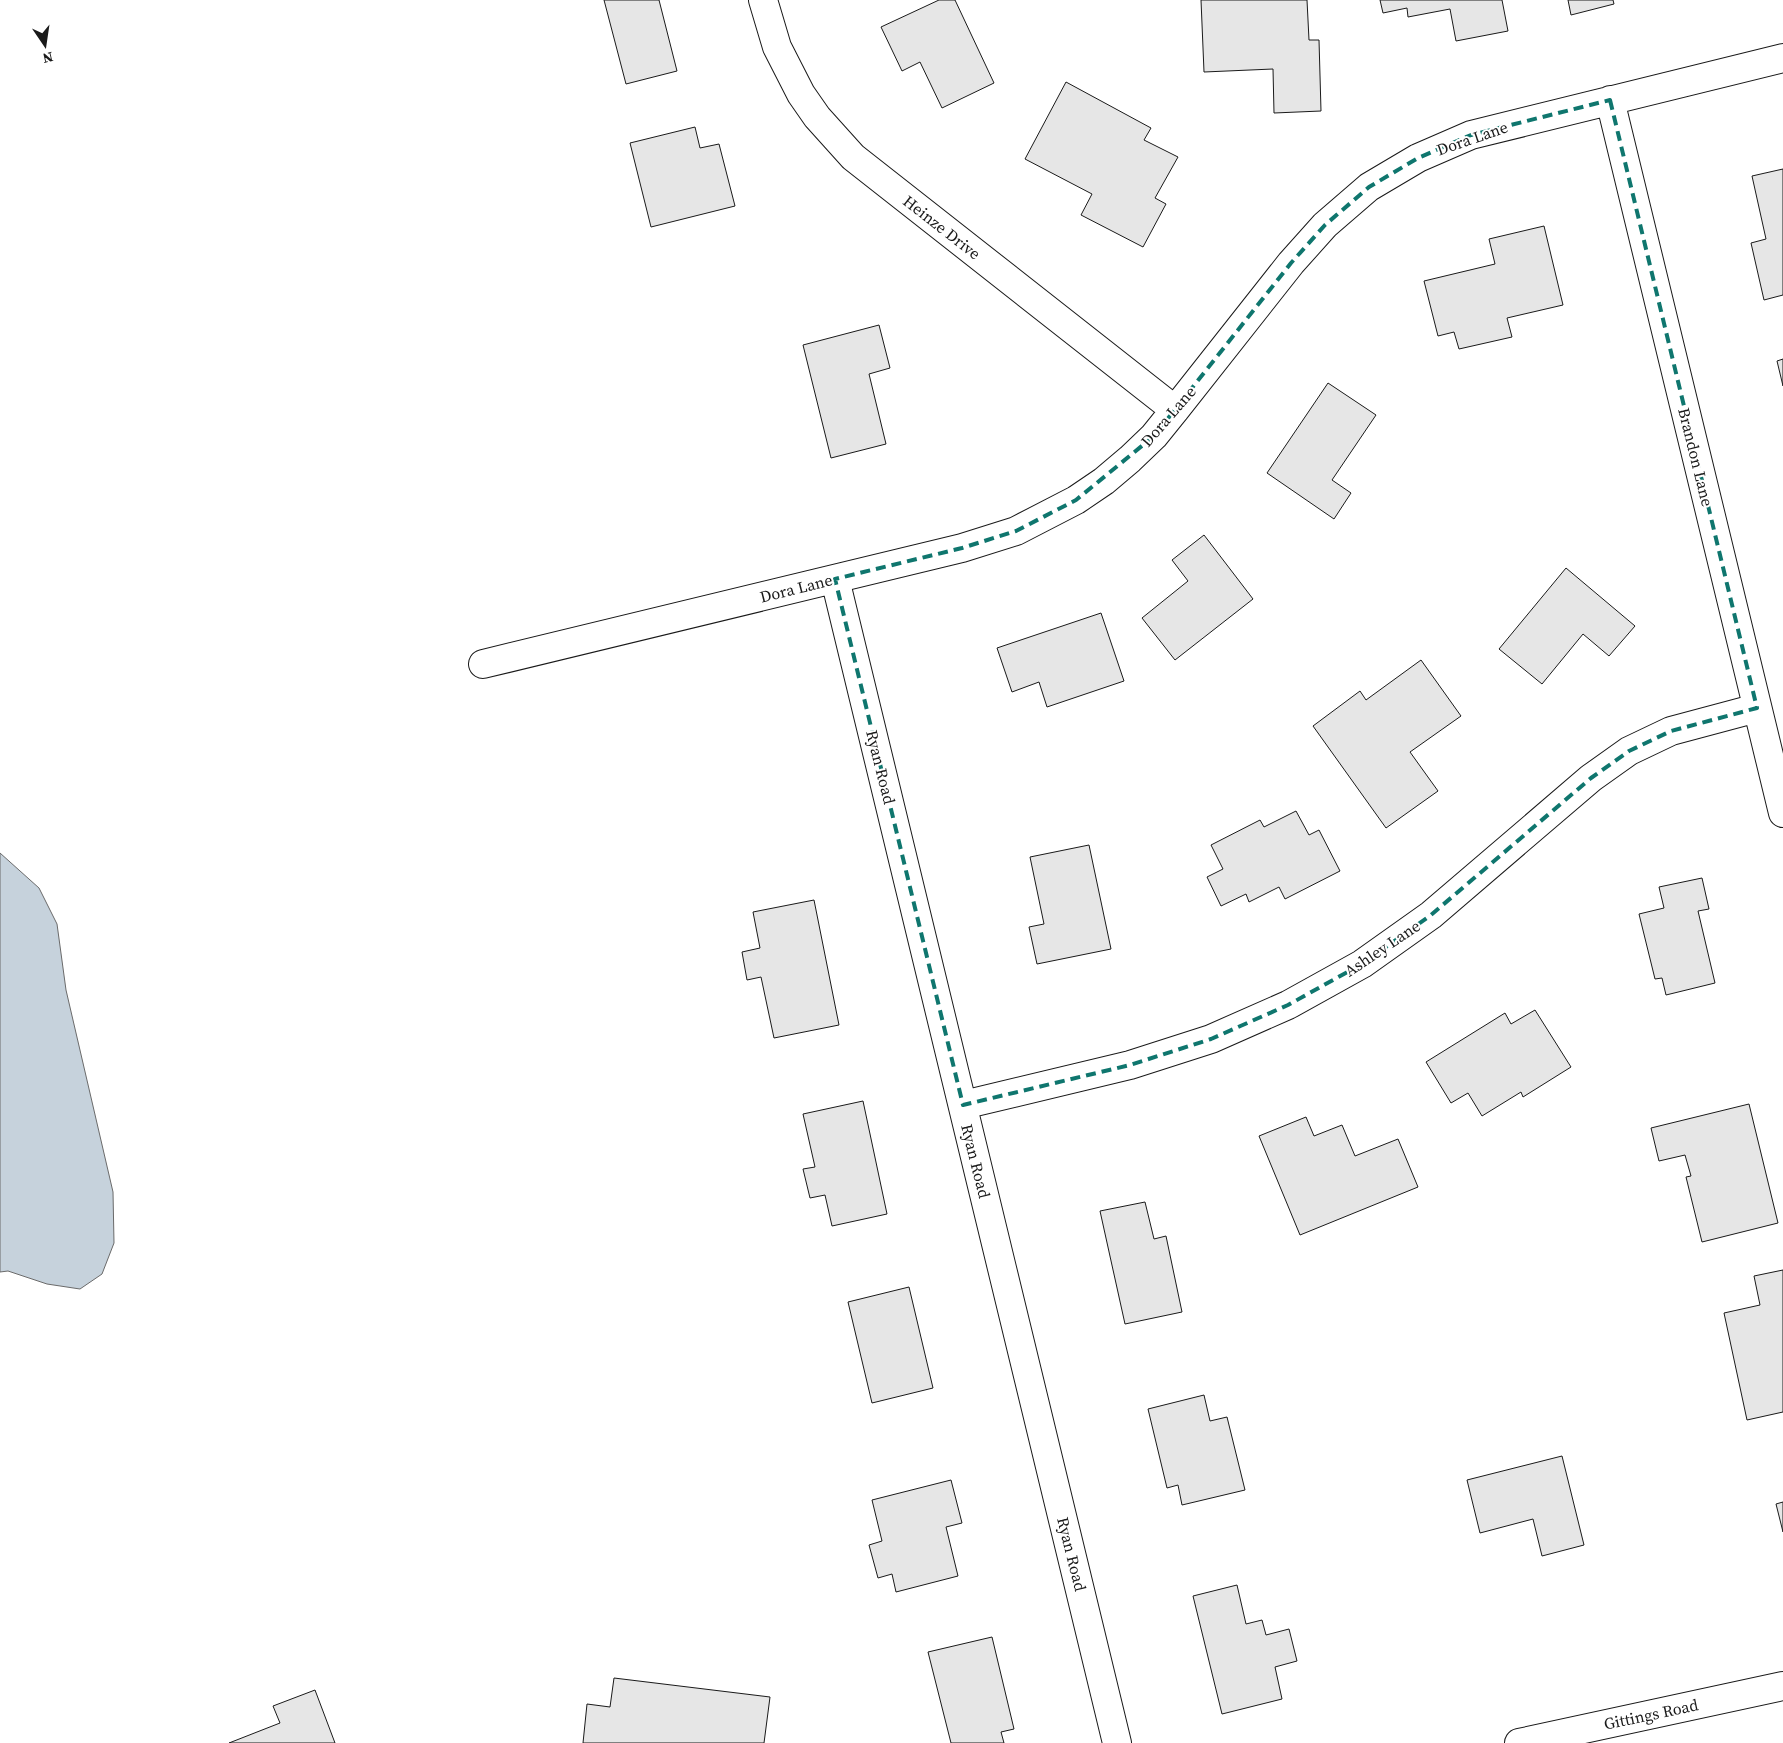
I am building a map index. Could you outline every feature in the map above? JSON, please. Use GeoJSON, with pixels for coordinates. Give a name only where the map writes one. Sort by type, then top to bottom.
{"type":"FeatureCollection","features":[{"type":"Feature","properties":{"kind":"street","name":"Heinze Drive"},"geometry":{"type":"LineString","coordinates":[[763,0],[777,46],[801,94],[817,117],[853,157],[1176,410]]}},
{"type":"Feature","properties":{"kind":"street","name":"Dora Lane"},"geometry":{"type":"LineString","coordinates":[[483,664],[962,548],[1016,530],[1076,500],[1104,481],[1142,448],[1176,410],[1296,257],[1325,224],[1369,188],[1418,158],[1471,135],[1783,58]]}},
{"type":"Feature","properties":{"kind":"street","name":"Brandon Lane"},"geometry":{"type":"LineString","coordinates":[[1610,100],[1783,813]]}},
{"type":"Feature","properties":{"kind":"street","name":"Ryan Road"},"geometry":{"type":"LineString","coordinates":[[835,579],[1117,1743]]}},
{"type":"Feature","properties":{"kind":"street","name":"Ashley Lane"},"geometry":{"type":"LineString","coordinates":[[962,1105],[1139,1062],[1210,1039],[1288,1005],[1362,964],[1431,915],[1591,778],[1629,751],[1671,731],[1757,708]]}},
{"type":"Feature","properties":{"kind":"street","name":"Gittings Road"},"geometry":{"type":"LineString","coordinates":[[1519,1743],[1783,1686]]}},
{"type":"Feature","properties":{"kind":"highlighted area"},"geometry":{"type":"Polygon","coordinates":[[[1610,100],[1757,708],[1671,731],[1629,751],[1591,778],[1431,915],[1362,964],[1288,1005],[1211,1039],[1130,1065],[963,1105],[835,579],[962,548],[1016,531],[1076,500],[1154,436],[1291,263],[1325,225],[1369,187],[1418,158],[1471,135],[1610,100]]]}},
{"type":"Feature","properties":{"kind":"shaded area"},"geometry":{"type":"Polygon","coordinates":[[[0,853],[39,888],[57,924],[66,990],[113,1192],[114,1243],[102,1274],[80,1289],[47,1284],[8,1271],[0,1272],[0,853]]]}},
{"type":"Feature","properties":{"kind":"building"},"geometry":{"type":"Polygon","coordinates":[[[604,0],[659,0],[677,71],[626,84],[604,0]]]}},
{"type":"Feature","properties":{"kind":"building"},"geometry":{"type":"Polygon","coordinates":[[[939,0],[955,0],[994,83],[942,108],[920,62],[902,71],[881,27],[939,0]]]}},
{"type":"Feature","properties":{"kind":"building"},"geometry":{"type":"Polygon","coordinates":[[[1201,0],[1307,0],[1309,40],[1319,40],[1321,111],[1274,113],[1273,69],[1204,72],[1201,0]]]}},
{"type":"Feature","properties":{"kind":"building"},"geometry":{"type":"Polygon","coordinates":[[[1380,0],[1502,0],[1508,31],[1456,41],[1450,9],[1408,17],[1407,8],[1383,13],[1380,0]]]}},
{"type":"Feature","properties":{"kind":"building"},"geometry":{"type":"Polygon","coordinates":[[[1568,0],[1613,0],[1614,4],[1571,15],[1568,0]]]}},
{"type":"Feature","properties":{"kind":"building"},"geometry":{"type":"Polygon","coordinates":[[[1066,82],[1151,128],[1144,140],[1178,157],[1155,198],[1166,204],[1143,247],[1081,215],[1092,194],[1025,159],[1066,82]]]}},
{"type":"Feature","properties":{"kind":"building"},"geometry":{"type":"Polygon","coordinates":[[[695,127],[700,148],[719,144],[735,206],[651,227],[630,143],[695,127]]]}},
{"type":"Feature","properties":{"kind":"building"},"geometry":{"type":"Polygon","coordinates":[[[1783,169],[1783,295],[1764,300],[1751,243],[1766,239],[1752,176],[1783,169]]]}},
{"type":"Feature","properties":{"kind":"building"},"geometry":{"type":"Polygon","coordinates":[[[1544,226],[1563,305],[1507,318],[1512,337],[1459,349],[1454,332],[1438,336],[1424,281],[1495,264],[1489,239],[1544,226]]]}},
{"type":"Feature","properties":{"kind":"building"},"geometry":{"type":"Polygon","coordinates":[[[879,325],[890,368],[869,374],[886,444],[831,458],[803,345],[879,325]]]}},
{"type":"Feature","properties":{"kind":"building"},"geometry":{"type":"Polygon","coordinates":[[[1783,359],[1783,386],[1777,361],[1783,359]]]}},
{"type":"Feature","properties":{"kind":"building"},"geometry":{"type":"Polygon","coordinates":[[[1328,383],[1376,415],[1332,480],[1351,493],[1334,519],[1267,473],[1328,383]]]}},
{"type":"Feature","properties":{"kind":"building"},"geometry":{"type":"Polygon","coordinates":[[[1204,535],[1253,599],[1175,660],[1142,618],[1188,581],[1172,560],[1204,535]]]}},
{"type":"Feature","properties":{"kind":"building"},"geometry":{"type":"Polygon","coordinates":[[[1566,568],[1635,626],[1609,656],[1583,634],[1542,684],[1499,649],[1566,568]]]}},
{"type":"Feature","properties":{"kind":"building"},"geometry":{"type":"Polygon","coordinates":[[[1101,613],[1124,681],[1047,707],[1039,682],[1012,692],[997,648],[1101,613]]]}},
{"type":"Feature","properties":{"kind":"building"},"geometry":{"type":"Polygon","coordinates":[[[1421,660],[1461,716],[1410,752],[1438,791],[1386,828],[1313,726],[1360,691],[1366,700],[1421,660]]]}},
{"type":"Feature","properties":{"kind":"building"},"geometry":{"type":"Polygon","coordinates":[[[1296,811],[1309,835],[1319,830],[1340,871],[1285,899],[1279,887],[1249,902],[1246,894],[1221,906],[1207,877],[1223,869],[1211,845],[1260,820],[1264,827],[1296,811]]]}},
{"type":"Feature","properties":{"kind":"building"},"geometry":{"type":"Polygon","coordinates":[[[1089,845],[1111,949],[1037,964],[1029,927],[1044,924],[1030,857],[1089,845]]]}},
{"type":"Feature","properties":{"kind":"building"},"geometry":{"type":"Polygon","coordinates":[[[1702,878],[1709,909],[1698,911],[1715,983],[1666,995],[1662,978],[1655,979],[1639,914],[1664,908],[1659,887],[1702,878]]]}},
{"type":"Feature","properties":{"kind":"building"},"geometry":{"type":"Polygon","coordinates":[[[814,900],[839,1025],[774,1038],[761,977],[747,980],[742,952],[760,948],[753,912],[814,900]]]}},
{"type":"Feature","properties":{"kind":"building"},"geometry":{"type":"Polygon","coordinates":[[[1535,1010],[1571,1067],[1523,1097],[1521,1092],[1482,1116],[1468,1093],[1451,1103],[1426,1062],[1505,1013],[1511,1024],[1535,1010]]]}},
{"type":"Feature","properties":{"kind":"building"},"geometry":{"type":"Polygon","coordinates":[[[863,1101],[887,1214],[832,1226],[825,1195],[810,1198],[803,1169],[815,1167],[803,1114],[863,1101]]]}},
{"type":"Feature","properties":{"kind":"building"},"geometry":{"type":"Polygon","coordinates":[[[1749,1104],[1778,1223],[1702,1242],[1686,1177],[1691,1176],[1685,1155],[1659,1161],[1651,1128],[1749,1104]]]}},
{"type":"Feature","properties":{"kind":"building"},"geometry":{"type":"Polygon","coordinates":[[[1306,1117],[1314,1136],[1342,1125],[1355,1156],[1398,1139],[1418,1187],[1300,1235],[1259,1136],[1306,1117]]]}},
{"type":"Feature","properties":{"kind":"building"},"geometry":{"type":"Polygon","coordinates":[[[1145,1202],[1154,1239],[1166,1236],[1182,1312],[1125,1324],[1100,1211],[1145,1202]]]}},
{"type":"Feature","properties":{"kind":"building"},"geometry":{"type":"Polygon","coordinates":[[[1783,1270],[1783,1412],[1747,1420],[1724,1313],[1760,1305],[1754,1276],[1783,1270]]]}},
{"type":"Feature","properties":{"kind":"building"},"geometry":{"type":"Polygon","coordinates":[[[909,1287],[933,1388],[872,1403],[848,1302],[909,1287]]]}},
{"type":"Feature","properties":{"kind":"building"},"geometry":{"type":"Polygon","coordinates":[[[1204,1395],[1210,1421],[1227,1417],[1245,1490],[1182,1505],[1178,1485],[1167,1488],[1148,1409],[1204,1395]]]}},
{"type":"Feature","properties":{"kind":"building"},"geometry":{"type":"Polygon","coordinates":[[[1562,1456],[1584,1545],[1542,1556],[1533,1519],[1480,1533],[1467,1480],[1562,1456]]]}},
{"type":"Feature","properties":{"kind":"building"},"geometry":{"type":"Polygon","coordinates":[[[951,1480],[962,1523],[946,1527],[958,1576],[896,1592],[892,1574],[878,1578],[869,1545],[882,1541],[872,1500],[951,1480]]]}},
{"type":"Feature","properties":{"kind":"building"},"geometry":{"type":"Polygon","coordinates":[[[1783,1502],[1783,1532],[1776,1504],[1783,1502]]]}},
{"type":"Feature","properties":{"kind":"building"},"geometry":{"type":"Polygon","coordinates":[[[1237,1585],[1246,1624],[1262,1620],[1266,1635],[1289,1629],[1297,1661],[1275,1667],[1282,1699],[1222,1714],[1193,1596],[1237,1585]]]}},
{"type":"Feature","properties":{"kind":"building"},"geometry":{"type":"Polygon","coordinates":[[[992,1637],[1014,1729],[1001,1732],[1004,1743],[951,1743],[928,1652],[992,1637]]]}},
{"type":"Feature","properties":{"kind":"building"},"geometry":{"type":"Polygon","coordinates":[[[614,1678],[770,1697],[764,1743],[583,1743],[587,1704],[610,1707],[614,1678]]]}},
{"type":"Feature","properties":{"kind":"building"},"geometry":{"type":"Polygon","coordinates":[[[315,1690],[335,1743],[229,1743],[280,1723],[273,1706],[315,1690]]]}}]}
